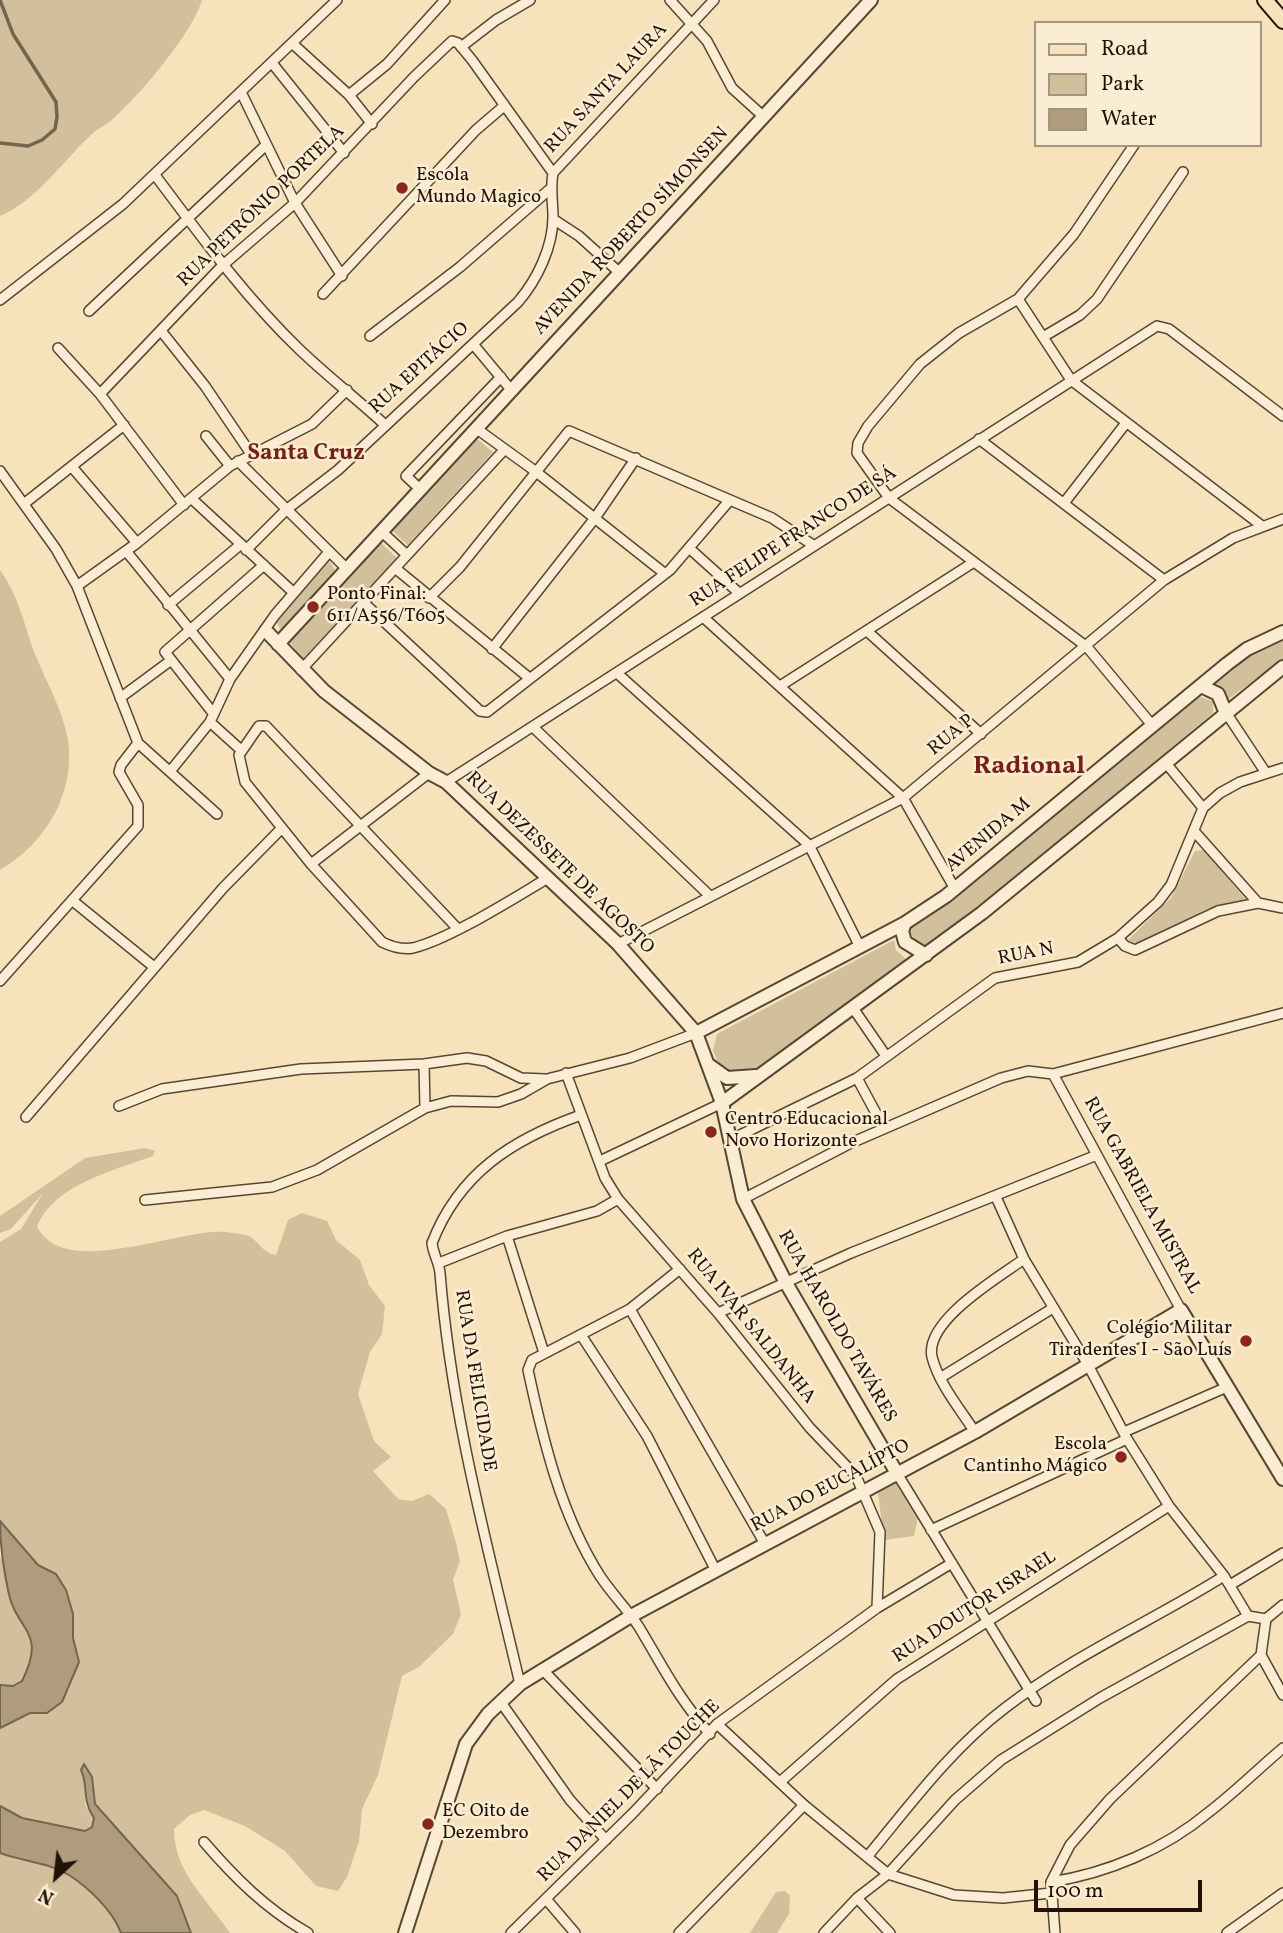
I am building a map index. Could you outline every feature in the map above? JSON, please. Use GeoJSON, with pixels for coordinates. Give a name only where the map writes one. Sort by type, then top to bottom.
{"type":"FeatureCollection","features":[{"type":"Feature","properties":{"kind":"main road"},"geometry":{"type":"LineString","coordinates":[[1265,0],[1283,21]]}},
{"type":"Feature","properties":{"kind":"street"},"geometry":{"type":"LineString","coordinates":[[0,300],[155,175],[337,0]]}},
{"type":"Feature","properties":{"kind":"street"},"geometry":{"type":"LineString","coordinates":[[349,95],[387,64],[445,0]]}},
{"type":"Feature","properties":{"kind":"street"},"geometry":{"type":"LineString","coordinates":[[530,0],[496,20],[461,47],[553,173]]}},
{"type":"Feature","properties":{"kind":"street"},"geometry":{"type":"LineString","coordinates":[[670,0],[707,41],[732,89],[764,117]]}},
{"type":"Feature","properties":{"kind":"street","name":"RUA SANTA LAURA"},"geometry":{"type":"LineString","coordinates":[[553,219],[550,189],[553,173],[714,0]]}},
{"type":"Feature","properties":{"kind":"street","name":"AVENIDA ROBERTO SÍMONSEN"},"geometry":{"type":"LineString","coordinates":[[278,645],[871,0]]}},
{"type":"Feature","properties":{"kind":"street","name":"RUA PETRÔNIO PORTELA"},"geometry":{"type":"LineString","coordinates":[[96,391],[162,332],[223,265],[295,203],[448,44],[456,41],[461,47]]}},
{"type":"Feature","properties":{"kind":"street"},"geometry":{"type":"LineString","coordinates":[[293,44],[349,95],[372,124]]}},
{"type":"Feature","properties":{"kind":"street"},"geometry":{"type":"LineString","coordinates":[[272,64],[344,153]]}},
{"type":"Feature","properties":{"kind":"street"},"geometry":{"type":"LineString","coordinates":[[241,92],[295,203],[342,276]]}},
{"type":"Feature","properties":{"kind":"street"},"geometry":{"type":"LineString","coordinates":[[323,294],[477,130],[504,106]]}},
{"type":"Feature","properties":{"kind":"street"},"geometry":{"type":"LineString","coordinates":[[89,311],[266,145]]}},
{"type":"Feature","properties":{"kind":"street"},"geometry":{"type":"LineString","coordinates":[[1133,147],[1074,234],[1018,299],[959,333],[920,364],[868,426],[858,443],[857,453],[889,498],[1087,647],[1153,725]]}},
{"type":"Feature","properties":{"kind":"street"},"geometry":{"type":"LineString","coordinates":[[1043,337],[1080,315],[1097,299],[1183,172]]}},
{"type":"Feature","properties":{"kind":"street"},"geometry":{"type":"LineString","coordinates":[[155,175],[223,265],[299,349],[384,424]]}},
{"type":"Feature","properties":{"kind":"street"},"geometry":{"type":"LineString","coordinates":[[370,336],[460,267],[550,189]]}},
{"type":"Feature","properties":{"kind":"street"},"geometry":{"type":"LineString","coordinates":[[553,219],[579,236],[620,273]]}},
{"type":"Feature","properties":{"kind":"street","name":"RUA EPITÁCIO"},"geometry":{"type":"LineString","coordinates":[[168,605],[338,470],[531,288],[539,270],[553,219]]}},
{"type":"Feature","properties":{"kind":"street"},"geometry":{"type":"LineString","coordinates":[[1018,299],[1071,380],[1262,526]]}},
{"type":"Feature","properties":{"kind":"street","name":"RUA FELIPE FRANCO DE SÁ"},"geometry":{"type":"LineString","coordinates":[[446,782],[618,674],[1071,380],[1162,325],[1283,416]]}},
{"type":"Feature","properties":{"kind":"street"},"geometry":{"type":"LineString","coordinates":[[162,332],[205,386],[251,454]]}},
{"type":"Feature","properties":{"kind":"street"},"geometry":{"type":"LineString","coordinates":[[473,344],[512,391]]}},
{"type":"Feature","properties":{"kind":"street"},"geometry":{"type":"LineString","coordinates":[[58,348],[188,502],[294,593]]}},
{"type":"Feature","properties":{"kind":"street"},"geometry":{"type":"LineString","coordinates":[[421,491],[406,476],[500,377]]}},
{"type":"Feature","properties":{"kind":"street"},"geometry":{"type":"LineString","coordinates":[[77,586],[137,543],[234,463],[312,424],[347,390]]}},
{"type":"Feature","properties":{"kind":"street"},"geometry":{"type":"LineString","coordinates":[[1065,503],[1126,423]]}},
{"type":"Feature","properties":{"kind":"street"},"geometry":{"type":"LineString","coordinates":[[25,503],[124,425]]}},
{"type":"Feature","properties":{"kind":"street"},"geometry":{"type":"LineString","coordinates":[[477,429],[535,471],[664,573]]}},
{"type":"Feature","properties":{"kind":"street"},"geometry":{"type":"LineString","coordinates":[[429,598],[474,550],[569,431],[772,518],[813,545]]}},
{"type":"Feature","properties":{"kind":"street"},"geometry":{"type":"LineString","coordinates":[[445,435],[459,448]]}},
{"type":"Feature","properties":{"kind":"street"},"geometry":{"type":"LineString","coordinates":[[206,436],[348,570]]}},
{"type":"Feature","properties":{"kind":"street"},"geometry":{"type":"LineString","coordinates":[[979,439],[1164,580]]}},
{"type":"Feature","properties":{"kind":"street"},"geometry":{"type":"LineString","coordinates":[[301,670],[504,450]]}},
{"type":"Feature","properties":{"kind":"street"},"geometry":{"type":"LineString","coordinates":[[492,649],[595,518],[636,458]]}},
{"type":"Feature","properties":{"kind":"street"},"geometry":{"type":"LineString","coordinates":[[72,467],[137,543]]}},
{"type":"Feature","properties":{"kind":"street"},"geometry":{"type":"LineString","coordinates":[[0,471],[25,503],[77,586],[138,743],[172,769],[217,814]]}},
{"type":"Feature","properties":{"kind":"street"},"geometry":{"type":"LineString","coordinates":[[363,602],[483,712],[664,573],[729,500]]}},
{"type":"Feature","properties":{"kind":"street","name":"RUA P"},"geometry":{"type":"LineString","coordinates":[[618,944],[903,799],[1164,580],[1209,551],[1283,519]]}},
{"type":"Feature","properties":{"kind":"street"},"geometry":{"type":"LineString","coordinates":[[382,532],[407,555]]}},
{"type":"Feature","properties":{"kind":"street"},"geometry":{"type":"LineString","coordinates":[[689,548],[739,593]]}},
{"type":"Feature","properties":{"kind":"street"},"geometry":{"type":"LineString","coordinates":[[126,551],[188,631],[230,679]]}},
{"type":"Feature","properties":{"kind":"street"},"geometry":{"type":"LineString","coordinates":[[172,769],[211,718],[230,679],[294,593],[330,552]]}},
{"type":"Feature","properties":{"kind":"street"},"geometry":{"type":"LineString","coordinates":[[780,686],[974,562]]}},
{"type":"Feature","properties":{"kind":"street"},"geometry":{"type":"LineString","coordinates":[[241,750],[211,718],[170,661],[166,650],[264,565]]}},
{"type":"Feature","properties":{"kind":"street"},"geometry":{"type":"LineString","coordinates":[[395,568],[528,677]]}},
{"type":"Feature","properties":{"kind":"street"},"geometry":{"type":"LineString","coordinates":[[703,617],[903,799],[955,889]]}},
{"type":"Feature","properties":{"kind":"street","name":"RUA DEZESSETE DE AGOSTO"},"geometry":{"type":"LineString","coordinates":[[266,631],[301,670],[347,710],[429,773],[446,782],[618,944],[696,1033],[722,1103]]}},
{"type":"Feature","properties":{"kind":"street"},"geometry":{"type":"LineString","coordinates":[[867,631],[981,734]]}},
{"type":"Feature","properties":{"kind":"street","name":"AVENIDA M"},"geometry":{"type":"LineString","coordinates":[[696,1033],[905,923],[955,889],[1247,649],[1283,632]]}},
{"type":"Feature","properties":{"kind":"street"},"geometry":{"type":"LineString","coordinates":[[120,698],[170,661]]}},
{"type":"Feature","properties":{"kind":"street"},"geometry":{"type":"LineString","coordinates":[[600,1161],[722,1103],[926,955],[1225,711],[1283,667]]}},
{"type":"Feature","properties":{"kind":"street"},"geometry":{"type":"LineString","coordinates":[[618,674],[809,845],[860,947]]}},
{"type":"Feature","properties":{"kind":"street"},"geometry":{"type":"LineString","coordinates":[[1201,686],[1218,694],[1225,711],[1266,773]]}},
{"type":"Feature","properties":{"kind":"street"},"geometry":{"type":"LineString","coordinates":[[457,928],[266,726],[259,726],[241,750],[239,762],[245,782],[311,864],[382,942],[392,947],[415,947],[457,928],[548,878]]}},
{"type":"Feature","properties":{"kind":"street"},"geometry":{"type":"LineString","coordinates":[[534,728],[710,896]]}},
{"type":"Feature","properties":{"kind":"street"},"geometry":{"type":"LineString","coordinates":[[0,981],[138,826],[138,806],[119,772],[121,765],[138,743]]}},
{"type":"Feature","properties":{"kind":"street"},"geometry":{"type":"LineString","coordinates":[[1165,762],[1203,808],[1230,787],[1283,768]]}},
{"type":"Feature","properties":{"kind":"street"},"geometry":{"type":"LineString","coordinates":[[311,864],[429,773]]}},
{"type":"Feature","properties":{"kind":"street","name":"RUA N"},"geometry":{"type":"LineString","coordinates":[[730,1140],[857,1078],[995,978],[1078,962],[1118,938],[1165,894],[1178,872],[1203,808]]}},
{"type":"Feature","properties":{"kind":"street"},"geometry":{"type":"LineString","coordinates":[[26,1117],[223,888],[282,828]]}},
{"type":"Feature","properties":{"kind":"street"},"geometry":{"type":"LineString","coordinates":[[1194,831],[1258,902]]}},
{"type":"Feature","properties":{"kind":"street"},"geometry":{"type":"LineString","coordinates":[[72,901],[154,967]]}},
{"type":"Feature","properties":{"kind":"street"},"geometry":{"type":"LineString","coordinates":[[1118,938],[1125,946],[1135,950],[1207,915],[1258,902],[1283,908]]}},
{"type":"Feature","properties":{"kind":"street"},"geometry":{"type":"LineString","coordinates":[[905,923],[902,932],[905,942],[926,955]]}},
{"type":"Feature","properties":{"kind":"street"},"geometry":{"type":"LineString","coordinates":[[853,1008],[886,1056]]}},
{"type":"Feature","properties":{"kind":"street"},"geometry":{"type":"LineString","coordinates":[[743,1199],[884,1128],[1001,1078],[1028,1071],[1053,1074],[1283,1013]]}},
{"type":"Feature","properties":{"kind":"street"},"geometry":{"type":"LineString","coordinates":[[722,1020],[706,1039],[706,1060],[727,1078],[742,1080],[760,1075]]}},
{"type":"Feature","properties":{"kind":"street"},"geometry":{"type":"LineString","coordinates":[[145,1200],[272,1187],[292,1181],[359,1148],[425,1108],[451,1101],[498,1102],[521,1094],[547,1079],[630,1058],[696,1033]]}},
{"type":"Feature","properties":{"kind":"street"},"geometry":{"type":"LineString","coordinates":[[119,1106],[162,1089],[301,1069],[424,1064],[477,1058],[522,1078],[547,1079]]}},
{"type":"Feature","properties":{"kind":"street"},"geometry":{"type":"LineString","coordinates":[[424,1064],[425,1108]]}},
{"type":"Feature","properties":{"kind":"street","name":"RUA IVAR SALDANHA"},"geometry":{"type":"LineString","coordinates":[[566,1073],[605,1178],[618,1199],[718,1313],[810,1428],[844,1460],[865,1492],[880,1532],[877,1608]]}},
{"type":"Feature","properties":{"kind":"street","name":"RUA GABRIELA MISTRAL"},"geometry":{"type":"LineString","coordinates":[[1053,1074],[1181,1310],[1283,1479]]}},
{"type":"Feature","properties":{"kind":"street"},"geometry":{"type":"LineString","coordinates":[[857,1078],[884,1128]]}},
{"type":"Feature","properties":{"kind":"street","name":"RUA HAROLDO TAVÁRES"},"geometry":{"type":"LineString","coordinates":[[722,1103],[743,1199],[786,1283],[898,1475],[1036,1700]]}},
{"type":"Feature","properties":{"kind":"street","name":"RUA DA FELICIDADE"},"geometry":{"type":"LineString","coordinates":[[520,1684],[459,1416],[449,1359],[439,1263],[432,1242],[455,1196],[471,1179],[516,1144],[546,1127],[581,1115]]}},
{"type":"Feature","properties":{"kind":"street"},"geometry":{"type":"LineString","coordinates":[[718,1313],[851,1252],[996,1198],[1097,1155]]}},
{"type":"Feature","properties":{"kind":"street"},"geometry":{"type":"LineString","coordinates":[[996,1198],[1024,1259],[1087,1363],[1126,1435],[1169,1506],[1224,1576],[1248,1616]]}},
{"type":"Feature","properties":{"kind":"street"},"geometry":{"type":"LineString","coordinates":[[439,1263],[507,1236],[597,1211],[618,1199]]}},
{"type":"Feature","properties":{"kind":"street"},"geometry":{"type":"LineString","coordinates":[[507,1236],[544,1353]]}},
{"type":"Feature","properties":{"kind":"street"},"geometry":{"type":"LineString","coordinates":[[975,1432],[940,1378],[931,1347],[937,1331],[981,1290],[1024,1259]]}},
{"type":"Feature","properties":{"kind":"street"},"geometry":{"type":"LineString","coordinates":[[680,1269],[629,1309],[532,1360],[528,1370],[545,1450],[573,1521],[600,1576],[631,1616],[674,1690],[710,1734]]}},
{"type":"Feature","properties":{"kind":"street"},"geometry":{"type":"LineString","coordinates":[[940,1378],[1054,1308]]}},
{"type":"Feature","properties":{"kind":"street"},"geometry":{"type":"LineString","coordinates":[[629,1309],[765,1544]]}},
{"type":"Feature","properties":{"kind":"street","name":"RUA DO EUCALÍPTO"},"geometry":{"type":"LineString","coordinates":[[405,1933],[466,1744],[474,1730],[500,1701],[520,1684],[631,1616],[715,1569],[898,1475],[975,1432],[1087,1363],[1181,1310]]}},
{"type":"Feature","properties":{"kind":"street"},"geometry":{"type":"LineString","coordinates":[[581,1335],[647,1436],[715,1569]]}},
{"type":"Feature","properties":{"kind":"street"},"geometry":{"type":"LineString","coordinates":[[932,1530],[1227,1387]]}},
{"type":"Feature","properties":{"kind":"street","name":"RUA DOUTOR ISRAEL"},"geometry":{"type":"LineString","coordinates":[[780,1782],[897,1679],[1169,1506]]}},
{"type":"Feature","properties":{"kind":"street"},"geometry":{"type":"LineString","coordinates":[[1230,1585],[1283,1553]]}},
{"type":"Feature","properties":{"kind":"street","name":"RUA DANIEL DE LÃ TOUCHE"},"geometry":{"type":"LineString","coordinates":[[511,1933],[657,1789],[717,1724],[877,1608],[952,1563]]}},
{"type":"Feature","properties":{"kind":"street"},"geometry":{"type":"LineString","coordinates":[[867,1857],[955,1753],[1006,1707],[1224,1576]]}},
{"type":"Feature","properties":{"kind":"street"},"geometry":{"type":"LineString","coordinates":[[1283,1605],[1266,1619],[1261,1655],[1283,1695]]}},
{"type":"Feature","properties":{"kind":"street"},"geometry":{"type":"LineString","coordinates":[[824,1933],[857,1898],[888,1874],[955,1800],[1002,1760],[1100,1698],[1248,1616],[1266,1619]]}},
{"type":"Feature","properties":{"kind":"street"},"geometry":{"type":"LineString","coordinates":[[1055,1933],[1052,1882],[1070,1845],[1087,1824],[1261,1655]]}},
{"type":"Feature","properties":{"kind":"street"},"geometry":{"type":"LineString","coordinates":[[542,1669],[657,1789]]}},
{"type":"Feature","properties":{"kind":"street"},"geometry":{"type":"LineString","coordinates":[[500,1701],[569,1800],[606,1840]]}},
{"type":"Feature","properties":{"kind":"street"},"geometry":{"type":"LineString","coordinates":[[717,1724],[804,1805],[888,1874],[954,1895],[1003,1898],[1051,1893]]}},
{"type":"Feature","properties":{"kind":"street"},"geometry":{"type":"LineString","coordinates":[[1052,1882],[1104,1869],[1147,1852],[1183,1832],[1283,1748]]}},
{"type":"Feature","properties":{"kind":"street"},"geometry":{"type":"LineString","coordinates":[[679,1933],[804,1805]]}},
{"type":"Feature","properties":{"kind":"street"},"geometry":{"type":"LineString","coordinates":[[204,1842],[238,1881],[281,1918],[308,1933]]}},
{"type":"Feature","properties":{"kind":"street"},"geometry":{"type":"LineString","coordinates":[[1227,1933],[1283,1893]]}},
{"type":"Feature","properties":{"kind":"street"},"geometry":{"type":"LineString","coordinates":[[857,1898],[890,1933]]}},
{"type":"Feature","properties":{"kind":"street"},"geometry":{"type":"LineString","coordinates":[[546,1899],[575,1933]]}},
{"type":"Feature","properties":{"kind":"green space"},"geometry":{"type":"Polygon","coordinates":[[[0,0],[202,0],[188,30],[164,64],[136,95],[113,119],[91,135],[37,191],[13,210],[0,216],[0,0]]]}},
{"type":"Feature","properties":{"kind":"green space"},"geometry":{"type":"Polygon","coordinates":[[[476,438],[493,452],[408,545],[391,530],[476,438]]]}},
{"type":"Feature","properties":{"kind":"green space"},"geometry":{"type":"Polygon","coordinates":[[[381,543],[397,558],[302,660],[290,642],[381,543]]]}},
{"type":"Feature","properties":{"kind":"green space"},"geometry":{"type":"Polygon","coordinates":[[[326,562],[330,562],[335,570],[283,628],[280,628],[275,620],[326,562]]]}},
{"type":"Feature","properties":{"kind":"green space"},"geometry":{"type":"Polygon","coordinates":[[[0,570],[17,600],[35,654],[62,718],[68,740],[69,760],[62,798],[54,815],[31,846],[0,870],[0,570]]]}},
{"type":"Feature","properties":{"kind":"green space"},"geometry":{"type":"Polygon","coordinates":[[[1283,637],[1283,659],[1227,700],[1223,691],[1211,684],[1249,654],[1283,637]]]}},
{"type":"Feature","properties":{"kind":"green space"},"geometry":{"type":"Polygon","coordinates":[[[1197,696],[1213,701],[1213,713],[973,912],[926,946],[916,943],[908,928],[960,893],[1197,696]]]}},
{"type":"Feature","properties":{"kind":"green space"},"geometry":{"type":"Polygon","coordinates":[[[1204,850],[1246,900],[1207,909],[1136,947],[1126,942],[1171,898],[1195,851],[1204,850]]]}},
{"type":"Feature","properties":{"kind":"green space"},"geometry":{"type":"Polygon","coordinates":[[[894,940],[896,950],[911,964],[752,1072],[740,1077],[720,1068],[713,1050],[717,1034],[894,940]]]}},
{"type":"Feature","properties":{"kind":"green space"},"geometry":{"type":"Polygon","coordinates":[[[145,1148],[155,1151],[153,1156],[71,1189],[57,1199],[37,1226],[50,1242],[71,1250],[124,1248],[205,1233],[225,1232],[251,1237],[265,1250],[276,1255],[288,1220],[302,1213],[327,1221],[336,1240],[360,1260],[369,1285],[385,1306],[382,1334],[370,1352],[358,1394],[374,1441],[391,1457],[373,1471],[398,1499],[412,1501],[429,1494],[446,1509],[460,1561],[453,1580],[461,1614],[453,1634],[419,1667],[402,1676],[378,1775],[362,1809],[359,1841],[347,1877],[338,1891],[316,1886],[285,1851],[245,1826],[204,1810],[190,1815],[174,1829],[175,1844],[186,1872],[230,1933],[191,1933],[177,1896],[95,1804],[84,1778],[85,1805],[94,1818],[92,1827],[85,1831],[22,1818],[0,1806],[0,1728],[30,1713],[47,1713],[79,1662],[73,1638],[73,1614],[56,1574],[38,1565],[0,1521],[0,1242],[21,1229],[43,1193],[11,1229],[0,1233],[0,1216],[85,1158],[145,1148]]]}},
{"type":"Feature","properties":{"kind":"green space"},"geometry":{"type":"Polygon","coordinates":[[[898,1482],[918,1517],[914,1536],[884,1540],[878,1493],[898,1482]]]}},
{"type":"Feature","properties":{"kind":"green space"},"geometry":{"type":"Polygon","coordinates":[[[0,1556],[8,1593],[27,1630],[32,1649],[24,1677],[13,1685],[0,1685],[0,1556]]]}},
{"type":"Feature","properties":{"kind":"green space"},"geometry":{"type":"Polygon","coordinates":[[[0,1853],[69,1875],[100,1901],[121,1933],[0,1933],[0,1853]]]}},
{"type":"Feature","properties":{"kind":"green space"},"geometry":{"type":"Polygon","coordinates":[[[785,1891],[790,1896],[789,1914],[777,1933],[750,1933],[776,1892],[785,1891]]]}},
{"type":"Feature","properties":{"kind":"water"},"geometry":{"type":"Polygon","coordinates":[[[0,1521],[38,1565],[56,1574],[66,1590],[73,1614],[73,1638],[79,1662],[62,1702],[47,1713],[30,1713],[0,1728],[0,1685],[13,1686],[22,1681],[32,1651],[31,1641],[12,1604],[8,1590],[0,1521]]]}},
{"type":"Feature","properties":{"kind":"water"},"geometry":{"type":"Polygon","coordinates":[[[84,1764],[92,1777],[95,1804],[177,1896],[191,1933],[121,1933],[100,1901],[69,1875],[0,1853],[0,1806],[22,1818],[85,1831],[92,1827],[94,1818],[86,1799],[81,1770],[84,1764]]]}},
{"type":"Feature","properties":{"kind":"waterway"},"geometry":{"type":"LineString","coordinates":[[0,0],[13,34],[56,102],[57,117],[55,129],[42,140],[28,146],[0,143]]}},
{"type":"Feature","properties":{"kind":"place","name":"Escola Mundo Magico"},"geometry":{"type":"Point","coordinates":[402,188]}},
{"type":"Feature","properties":{"kind":"place","name":"Ponto Final: 611/A556/T605"},"geometry":{"type":"Point","coordinates":[313,607]}},
{"type":"Feature","properties":{"kind":"place","name":"Centro Educacional Novo Horizonte"},"geometry":{"type":"Point","coordinates":[711,1132]}},
{"type":"Feature","properties":{"kind":"place","name":"Colégio Militar Tiradentes I - São Luís"},"geometry":{"type":"Point","coordinates":[1246,1341]}},
{"type":"Feature","properties":{"kind":"place","name":"Escola Cantinho Mágico"},"geometry":{"type":"Point","coordinates":[1121,1457]}},
{"type":"Feature","properties":{"kind":"place","name":"EC Oito de Dezembro"},"geometry":{"type":"Point","coordinates":[428,1824]}},
{"type":"Feature","properties":{"kind":"district","name":"Santa Cruz"},"geometry":{"type":"Point","coordinates":[306,455]}},
{"type":"Feature","properties":{"kind":"district","name":"Radional"},"geometry":{"type":"Point","coordinates":[1029,768]}}]}
